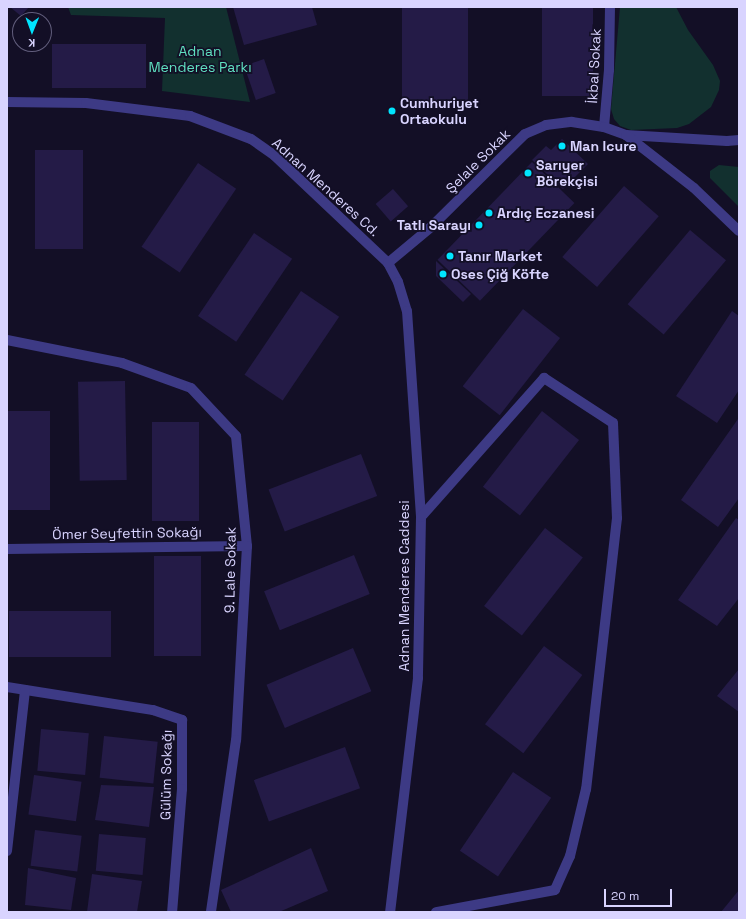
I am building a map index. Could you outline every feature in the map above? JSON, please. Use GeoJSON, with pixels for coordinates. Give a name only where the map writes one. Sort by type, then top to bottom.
{"type":"FeatureCollection","features":[{"type":"Feature","properties":{"kind":"street","name":"İkbal Sokak"},"geometry":{"type":"LineString","coordinates":[[604,127],[609,70],[610,7]]}},
{"type":"Feature","properties":{"kind":"street","name":"Adnan Menderes Cd."},"geometry":{"type":"LineString","coordinates":[[7,102],[86,103],[190,116],[251,139],[275,156],[388,263]]}},
{"type":"Feature","properties":{"kind":"street","name":"Şelale Sokak"},"geometry":{"type":"LineString","coordinates":[[388,263],[431,227],[525,134],[546,125],[572,122],[604,127],[626,135],[694,188],[739,231]]}},
{"type":"Feature","properties":{"kind":"street"},"geometry":{"type":"LineString","coordinates":[[626,135],[727,141],[739,140]]}},
{"type":"Feature","properties":{"kind":"street","name":"Adnan Menderes Caddesi"},"geometry":{"type":"LineString","coordinates":[[388,263],[398,282],[407,311],[421,517],[418,678],[390,912]]}},
{"type":"Feature","properties":{"kind":"street","name":"9. Lale Sokak"},"geometry":{"type":"LineString","coordinates":[[7,340],[122,363],[191,388],[236,436],[247,546],[236,740],[211,912]]}},
{"type":"Feature","properties":{"kind":"street"},"geometry":{"type":"LineString","coordinates":[[421,517],[544,378],[613,423],[617,518],[586,789],[570,856],[555,890],[436,912]]}},
{"type":"Feature","properties":{"kind":"street","name":"Ömer Seyfettin Sokağı"},"geometry":{"type":"LineString","coordinates":[[7,549],[247,546]]}},
{"type":"Feature","properties":{"kind":"street","name":"Gülüm Sokağı"},"geometry":{"type":"LineString","coordinates":[[7,687],[154,710],[182,720],[182,789],[172,912]]}},
{"type":"Feature","properties":{"kind":"street"},"geometry":{"type":"LineString","coordinates":[[7,851],[25,690]]}},
{"type":"Feature","properties":{"kind":"green space","name":"Adnan Menderes Parkı"},"geometry":{"type":"Polygon","coordinates":[[[68,7],[226,7],[250,102],[162,91],[165,18],[71,15],[68,7]]]}},
{"type":"Feature","properties":{"kind":"green space"},"geometry":{"type":"Polygon","coordinates":[[[620,7],[676,7],[688,30],[713,65],[720,81],[719,90],[711,107],[689,124],[677,128],[631,130],[620,126],[614,119],[611,109],[620,7]]]}},
{"type":"Feature","properties":{"kind":"green space"},"geometry":{"type":"Polygon","coordinates":[[[719,165],[739,167],[739,207],[710,178],[710,171],[719,165]]]}},
{"type":"Feature","properties":{"kind":"building"},"geometry":{"type":"Polygon","coordinates":[[[10,7],[29,7],[25,12],[16,12],[10,7]]]}},
{"type":"Feature","properties":{"kind":"building"},"geometry":{"type":"Polygon","coordinates":[[[233,7],[312,7],[317,25],[244,45],[233,7]]]}},
{"type":"Feature","properties":{"kind":"building"},"geometry":{"type":"Polygon","coordinates":[[[402,7],[468,7],[468,102],[402,102],[402,7]]]}},
{"type":"Feature","properties":{"kind":"building"},"geometry":{"type":"Polygon","coordinates":[[[542,7],[593,7],[593,96],[542,96],[542,7]]]}},
{"type":"Feature","properties":{"kind":"building"},"geometry":{"type":"Polygon","coordinates":[[[52,44],[146,44],[146,88],[52,88],[52,44]]]}},
{"type":"Feature","properties":{"kind":"building"},"geometry":{"type":"Polygon","coordinates":[[[264,59],[276,93],[256,100],[244,66],[264,59]]]}},
{"type":"Feature","properties":{"kind":"building"},"geometry":{"type":"Polygon","coordinates":[[[562,139],[588,164],[563,189],[532,160],[546,146],[551,150],[562,139]]]}},
{"type":"Feature","properties":{"kind":"building"},"geometry":{"type":"Polygon","coordinates":[[[35,150],[83,150],[83,249],[35,249],[35,150]]]}},
{"type":"Feature","properties":{"kind":"building"},"geometry":{"type":"Polygon","coordinates":[[[532,162],[574,203],[480,301],[438,260],[532,162]]]}},
{"type":"Feature","properties":{"kind":"building"},"geometry":{"type":"Polygon","coordinates":[[[198,163],[236,189],[180,272],[142,247],[198,163]]]}},
{"type":"Feature","properties":{"kind":"building"},"geometry":{"type":"Polygon","coordinates":[[[624,186],[659,216],[597,287],[562,257],[624,186]]]}},
{"type":"Feature","properties":{"kind":"building"},"geometry":{"type":"Polygon","coordinates":[[[393,189],[408,206],[391,221],[376,204],[393,189]]]}},
{"type":"Feature","properties":{"kind":"building"},"geometry":{"type":"Polygon","coordinates":[[[690,230],[726,260],[664,335],[628,304],[690,230]]]}},
{"type":"Feature","properties":{"kind":"building"},"geometry":{"type":"Polygon","coordinates":[[[254,233],[292,259],[236,342],[198,316],[254,233]]]}},
{"type":"Feature","properties":{"kind":"building"},"geometry":{"type":"Polygon","coordinates":[[[436,261],[471,294],[463,302],[436,276],[436,261]]]}},
{"type":"Feature","properties":{"kind":"building"},"geometry":{"type":"Polygon","coordinates":[[[301,291],[339,317],[283,400],[245,375],[301,291]]]}},
{"type":"Feature","properties":{"kind":"building"},"geometry":{"type":"Polygon","coordinates":[[[523,309],[560,338],[500,415],[463,386],[523,309]]]}},
{"type":"Feature","properties":{"kind":"building"},"geometry":{"type":"Polygon","coordinates":[[[732,311],[739,316],[739,390],[717,423],[676,396],[732,311]]]}},
{"type":"Feature","properties":{"kind":"building"},"geometry":{"type":"Polygon","coordinates":[[[125,381],[127,480],[80,481],[78,382],[125,381]]]}},
{"type":"Feature","properties":{"kind":"building"},"geometry":{"type":"Polygon","coordinates":[[[7,411],[50,411],[50,510],[7,510],[7,411]]]}},
{"type":"Feature","properties":{"kind":"building"},"geometry":{"type":"Polygon","coordinates":[[[542,411],[579,440],[520,516],[483,487],[542,411]]]}},
{"type":"Feature","properties":{"kind":"building"},"geometry":{"type":"Polygon","coordinates":[[[738,419],[739,498],[718,527],[681,500],[738,419]]]}},
{"type":"Feature","properties":{"kind":"building"},"geometry":{"type":"Polygon","coordinates":[[[152,422],[199,422],[199,521],[152,521],[152,422]]]}},
{"type":"Feature","properties":{"kind":"building"},"geometry":{"type":"Polygon","coordinates":[[[361,454],[377,496],[285,531],[269,489],[361,454]]]}},
{"type":"Feature","properties":{"kind":"building"},"geometry":{"type":"Polygon","coordinates":[[[736,518],[739,520],[739,598],[717,626],[678,600],[736,518]]]}},
{"type":"Feature","properties":{"kind":"building"},"geometry":{"type":"Polygon","coordinates":[[[545,528],[583,558],[522,636],[484,606],[545,528]]]}},
{"type":"Feature","properties":{"kind":"building"},"geometry":{"type":"Polygon","coordinates":[[[354,555],[370,594],[280,630],[264,591],[354,555]]]}},
{"type":"Feature","properties":{"kind":"building"},"geometry":{"type":"Polygon","coordinates":[[[154,556],[201,556],[201,656],[154,656],[154,556]]]}},
{"type":"Feature","properties":{"kind":"building"},"geometry":{"type":"Polygon","coordinates":[[[9,611],[111,611],[111,657],[9,657],[9,611]]]}},
{"type":"Feature","properties":{"kind":"building"},"geometry":{"type":"Polygon","coordinates":[[[544,646],[582,675],[523,753],[485,724],[544,646]]]}},
{"type":"Feature","properties":{"kind":"building"},"geometry":{"type":"Polygon","coordinates":[[[353,648],[371,691],[285,728],[266,685],[353,648]]]}},
{"type":"Feature","properties":{"kind":"building"},"geometry":{"type":"Polygon","coordinates":[[[739,669],[739,712],[717,696],[739,669]]]}},
{"type":"Feature","properties":{"kind":"building"},"geometry":{"type":"Polygon","coordinates":[[[41,729],[89,733],[85,775],[37,771],[41,729]]]}},
{"type":"Feature","properties":{"kind":"building"},"geometry":{"type":"Polygon","coordinates":[[[104,736],[158,742],[153,783],[100,778],[104,736]]]}},
{"type":"Feature","properties":{"kind":"building"},"geometry":{"type":"Polygon","coordinates":[[[345,747],[360,788],[269,822],[254,780],[345,747]]]}},
{"type":"Feature","properties":{"kind":"building"},"geometry":{"type":"Polygon","coordinates":[[[513,772],[551,798],[498,876],[460,851],[513,772]]]}},
{"type":"Feature","properties":{"kind":"building"},"geometry":{"type":"Polygon","coordinates":[[[34,775],[82,782],[76,821],[28,815],[34,775]]]}},
{"type":"Feature","properties":{"kind":"building"},"geometry":{"type":"Polygon","coordinates":[[[101,785],[154,787],[149,827],[95,820],[101,785]]]}},
{"type":"Feature","properties":{"kind":"building"},"geometry":{"type":"Polygon","coordinates":[[[35,830],[82,836],[77,871],[31,866],[35,830]]]}},
{"type":"Feature","properties":{"kind":"building"},"geometry":{"type":"Polygon","coordinates":[[[99,834],[146,838],[143,875],[96,871],[99,834]]]}},
{"type":"Feature","properties":{"kind":"building"},"geometry":{"type":"Polygon","coordinates":[[[311,848],[328,891],[279,912],[231,912],[221,890],[311,848]]]}},
{"type":"Feature","properties":{"kind":"building"},"geometry":{"type":"Polygon","coordinates":[[[28,868],[76,878],[71,910],[25,905],[28,868]]]}},
{"type":"Feature","properties":{"kind":"building"},"geometry":{"type":"Polygon","coordinates":[[[92,874],[142,881],[137,912],[87,912],[92,874]]]}},
{"type":"Feature","properties":{"kind":"building"},"geometry":{"type":"Polygon","coordinates":[[[739,890],[739,912],[721,912],[739,890]]]}},
{"type":"Feature","properties":{"kind":"place","name":"Cumhuriyet Ortaokulu"},"geometry":{"type":"Point","coordinates":[392,111]}},
{"type":"Feature","properties":{"kind":"place","name":"Man Icure"},"geometry":{"type":"Point","coordinates":[562,146]}},
{"type":"Feature","properties":{"kind":"place","name":"Sarıyer Börekçisi"},"geometry":{"type":"Point","coordinates":[528,173]}},
{"type":"Feature","properties":{"kind":"place","name":"Ardıç Eczanesi"},"geometry":{"type":"Point","coordinates":[489,213]}},
{"type":"Feature","properties":{"kind":"place","name":"Tatlı Sarayı"},"geometry":{"type":"Point","coordinates":[479,225]}},
{"type":"Feature","properties":{"kind":"place","name":"Tanır Market"},"geometry":{"type":"Point","coordinates":[450,256]}},
{"type":"Feature","properties":{"kind":"place","name":"Oses Çiğ Köfte"},"geometry":{"type":"Point","coordinates":[443,274]}}]}
